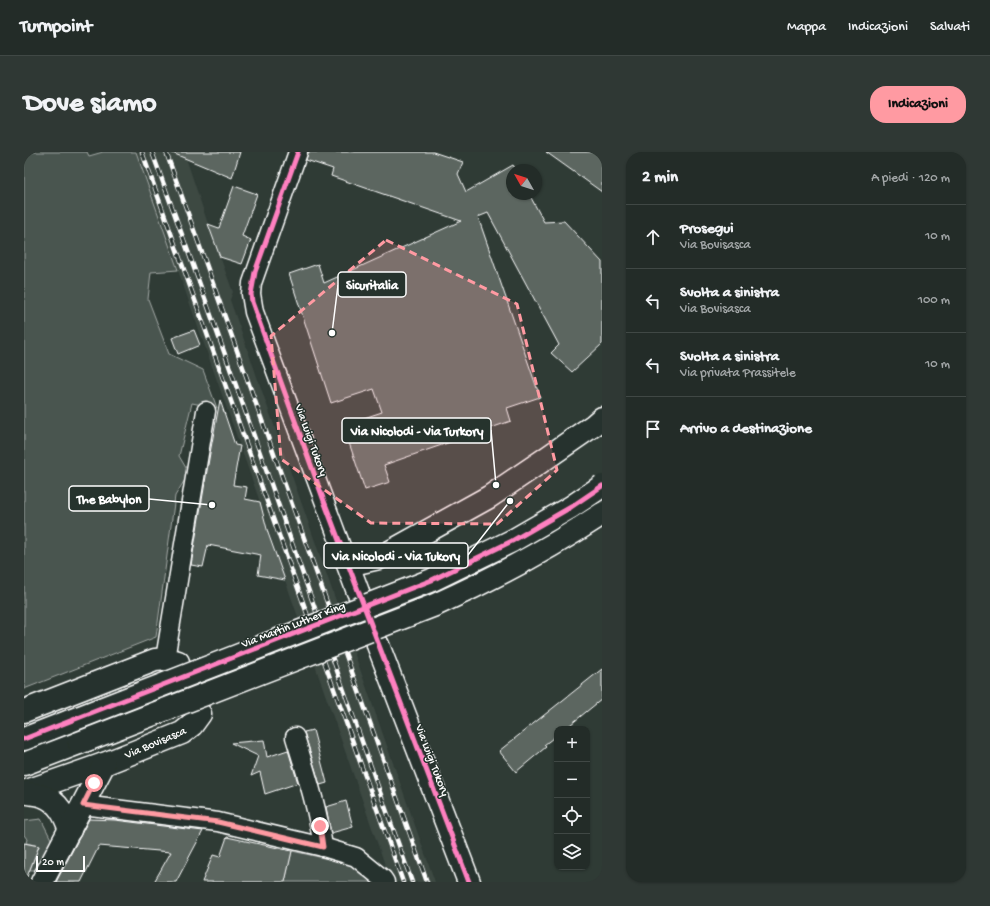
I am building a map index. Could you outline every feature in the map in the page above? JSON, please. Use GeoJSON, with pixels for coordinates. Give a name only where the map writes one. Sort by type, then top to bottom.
{"type":"FeatureCollection","features":[{"type":"Feature","properties":{"kind":"street","name":"Via Luigi Tukory"},"geometry":{"type":"LineString","coordinates":[[298,152],[255,272],[250,294],[254,312],[358,592]]}},
{"type":"Feature","properties":{"kind":"street"},"geometry":{"type":"LineString","coordinates":[[24,711],[149,663],[172,660],[206,410]]}},
{"type":"Feature","properties":{"kind":"street"},"geometry":{"type":"LineString","coordinates":[[348,565],[379,558],[488,497],[557,451],[602,418]]}},
{"type":"Feature","properties":{"kind":"street","name":"Via Martin Luther King"},"geometry":{"type":"LineString","coordinates":[[24,739],[432,580],[512,541],[561,513],[602,486]]}},
{"type":"Feature","properties":{"kind":"street"},"geometry":{"type":"LineString","coordinates":[[24,764],[435,605],[511,568],[561,540],[602,514]]}},
{"type":"Feature","properties":{"kind":"street","name":"Via Luigi Tukory"},"geometry":{"type":"LineString","coordinates":[[378,645],[470,882]]}},
{"type":"Feature","properties":{"kind":"street","name":"Via Bovisasca"},"geometry":{"type":"LineString","coordinates":[[24,792],[104,764],[182,733],[192,725],[200,714]]}},
{"type":"Feature","properties":{"kind":"street"},"geometry":{"type":"LineString","coordinates":[[295,737],[313,798],[320,826],[323,847]]}},
{"type":"Feature","properties":{"kind":"street"},"geometry":{"type":"LineString","coordinates":[[42,882],[104,764]]}},
{"type":"Feature","properties":{"kind":"street","name":"Via Bovisasca"},"geometry":{"type":"LineString","coordinates":[[24,792],[44,796],[55,803],[63,812],[70,830]]}},
{"type":"Feature","properties":{"kind":"street"},"geometry":{"type":"LineString","coordinates":[[83,805],[218,822],[323,847],[356,857],[385,882]]}},
{"type":"Feature","properties":{"kind":"highlighted area"},"geometry":{"type":"Polygon","coordinates":[[[386,240],[517,304],[557,470],[497,524],[371,523],[281,459],[271,336],[386,240]]]}},
{"type":"Feature","properties":{"kind":"shaded area"},"geometry":{"type":"Polygon","coordinates":[[[24,152],[87,152],[89,156],[103,152],[136,152],[178,270],[151,272],[148,299],[169,354],[203,370],[217,408],[192,403],[179,456],[189,473],[175,496],[156,637],[24,689],[24,152]]]}},
{"type":"Feature","properties":{"kind":"shaded area"},"geometry":{"type":"Polygon","coordinates":[[[136,152],[184,152],[233,292],[230,300],[435,882],[391,882],[285,580],[260,502],[136,152]]]}},
{"type":"Feature","properties":{"kind":"shaded area"},"geometry":{"type":"Polygon","coordinates":[[[41,819],[52,841],[38,870],[30,870],[39,846],[26,843],[27,839],[24,835],[24,821],[41,819]]]}},
{"type":"Feature","properties":{"kind":"shaded area"},"geometry":{"type":"Polygon","coordinates":[[[292,851],[360,866],[380,882],[285,882],[292,851]]]}},
{"type":"Feature","properties":{"kind":"building"},"geometry":{"type":"Polygon","coordinates":[[[170,152],[240,152],[232,178],[170,152]]]}},
{"type":"Feature","properties":{"kind":"building"},"geometry":{"type":"Polygon","coordinates":[[[308,152],[433,152],[463,162],[458,174],[466,192],[506,169],[506,200],[532,200],[544,222],[564,221],[602,262],[602,344],[572,372],[551,353],[559,345],[488,213],[478,217],[540,397],[507,408],[511,421],[384,465],[390,482],[365,490],[343,425],[382,412],[374,389],[331,403],[289,274],[318,264],[324,283],[461,221],[331,176],[333,169],[306,160],[308,152]]]}},
{"type":"Feature","properties":{"kind":"building"},"geometry":{"type":"Polygon","coordinates":[[[546,152],[602,152],[602,192],[546,152]]]}},
{"type":"Feature","properties":{"kind":"building"},"geometry":{"type":"Polygon","coordinates":[[[234,186],[257,194],[242,236],[251,240],[242,264],[220,257],[208,224],[219,228],[234,186]]]}},
{"type":"Feature","properties":{"kind":"building"},"geometry":{"type":"Polygon","coordinates":[[[194,330],[200,345],[178,354],[172,338],[194,330]]]}},
{"type":"Feature","properties":{"kind":"building"},"geometry":{"type":"Polygon","coordinates":[[[220,400],[235,445],[240,446],[233,485],[247,487],[245,499],[260,502],[268,533],[285,580],[258,575],[261,555],[208,545],[203,567],[191,565],[220,400]]]}},
{"type":"Feature","properties":{"kind":"building"},"geometry":{"type":"Polygon","coordinates":[[[602,669],[602,699],[569,726],[554,726],[554,737],[544,745],[546,747],[516,772],[499,751],[602,669]]]}},
{"type":"Feature","properties":{"kind":"building"},"geometry":{"type":"Polygon","coordinates":[[[313,730],[327,783],[320,785],[304,732],[313,730]]]}},
{"type":"Feature","properties":{"kind":"building"},"geometry":{"type":"Polygon","coordinates":[[[264,740],[267,757],[288,750],[298,783],[265,794],[260,772],[251,776],[258,756],[231,743],[264,740]]]}},
{"type":"Feature","properties":{"kind":"building"},"geometry":{"type":"Polygon","coordinates":[[[346,801],[353,827],[331,833],[326,807],[346,801]]]}},
{"type":"Feature","properties":{"kind":"building"},"geometry":{"type":"Polygon","coordinates":[[[89,819],[115,820],[203,831],[176,882],[154,882],[171,852],[99,846],[81,882],[56,882],[89,819]]]}},
{"type":"Feature","properties":{"kind":"building"},"geometry":{"type":"Polygon","coordinates":[[[227,837],[292,851],[285,882],[202,882],[213,855],[220,857],[227,837]]]}},
{"type":"Feature","properties":{"kind":"building"},"geometry":{"type":"Polygon","coordinates":[[[24,843],[39,846],[25,882],[24,882],[24,843]]]}},
{"type":"Feature","properties":{"kind":"railway"},"geometry":{"type":"LineString","coordinates":[[142,152],[403,882]]}},
{"type":"Feature","properties":{"kind":"railway"},"geometry":{"type":"LineString","coordinates":[[152,152],[412,882]]}},
{"type":"Feature","properties":{"kind":"railway"},"geometry":{"type":"LineString","coordinates":[[166,152],[427,882]]}},
{"type":"Feature","properties":{"kind":"cycle path"},"geometry":{"type":"LineString","coordinates":[[298,152],[255,272],[251,294],[252,302],[324,501],[469,882]]}},
{"type":"Feature","properties":{"kind":"cycle path"},"geometry":{"type":"LineString","coordinates":[[24,739],[432,580],[512,541],[571,507],[602,486]]}},
{"type":"Feature","properties":{"kind":"place","name":"Sicuritalia"},"geometry":{"type":"Point","coordinates":[332,333]}},
{"type":"Feature","properties":{"kind":"place","name":"Via Nicolodi - Via Turkory"},"geometry":{"type":"Point","coordinates":[496,485]}},
{"type":"Feature","properties":{"kind":"place","name":"Via Nicolodi - Via Tukory"},"geometry":{"type":"Point","coordinates":[510,501]}},
{"type":"Feature","properties":{"kind":"place","name":"The Babylon"},"geometry":{"type":"Point","coordinates":[212,505]}},
{"type":"Feature","properties":{"kind":"route"},"geometry":{"type":"LineString","coordinates":[[94,783],[83,805],[218,822],[323,847],[320,826]]}}]}
